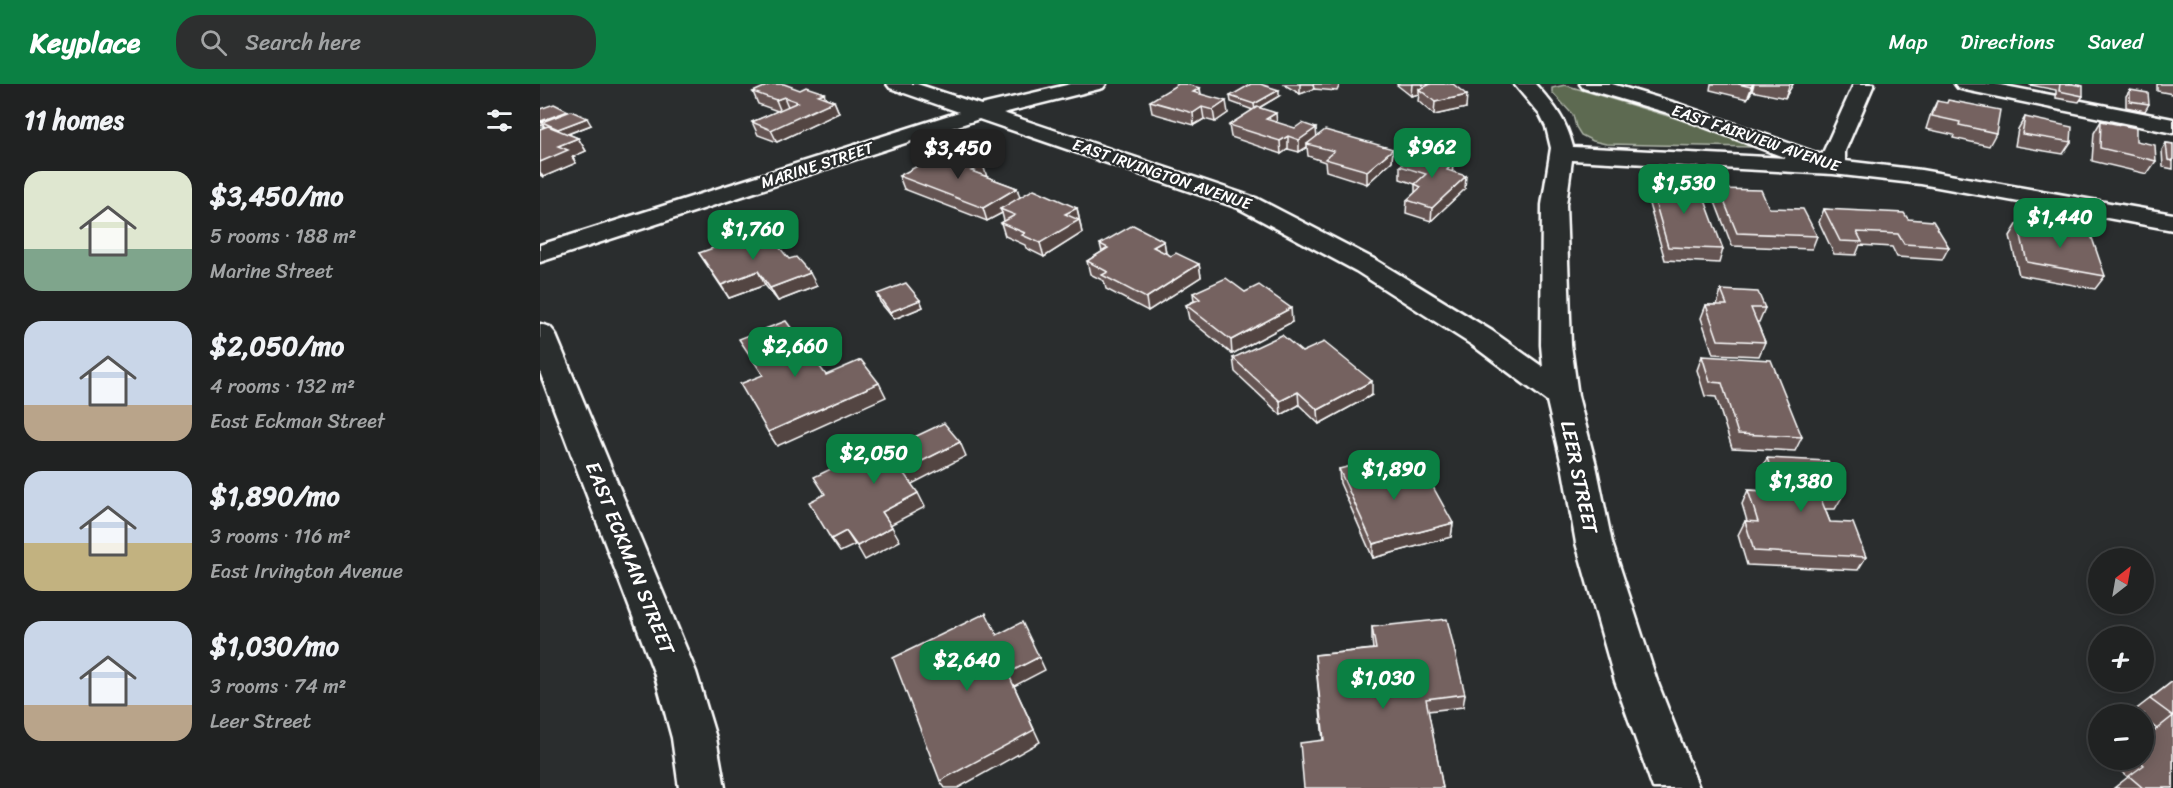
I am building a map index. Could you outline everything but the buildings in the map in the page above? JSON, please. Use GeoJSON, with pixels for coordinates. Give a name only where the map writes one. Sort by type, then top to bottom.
{"type":"FeatureCollection","features":[{"type":"Feature","properties":{"kind":"street","name":"EAST IRVINGTON AVENUE"},"geometry":{"type":"LineString","coordinates":[[897,84],[1247,203],[1365,265],[1482,338],[1562,396]]}},
{"type":"Feature","properties":{"kind":"street","name":"MARINE STREET"},"geometry":{"type":"LineString","coordinates":[[540,254],[980,112],[1096,84]]}},
{"type":"Feature","properties":{"kind":"street","name":"LEER STREET"},"geometry":{"type":"LineString","coordinates":[[1524,84],[1549,113],[1557,127],[1562,148],[1554,205],[1556,345],[1562,396],[1579,465],[1593,543],[1636,681],[1676,788]]}},
{"type":"Feature","properties":{"kind":"street","name":"EAST FAIRVIEW AVENUE"},"geometry":{"type":"LineString","coordinates":[[1590,84],[1672,108],[1833,167],[1921,177],[2173,222]]}},
{"type":"Feature","properties":{"kind":"street"},"geometry":{"type":"LineString","coordinates":[[1561,153],[1833,167],[1834,151],[1864,84]]}},
{"type":"Feature","properties":{"kind":"street"},"geometry":{"type":"LineString","coordinates":[[1965,84],[2173,126]]}},
{"type":"Feature","properties":{"kind":"street","name":"EAST ECKMAN STREET"},"geometry":{"type":"LineString","coordinates":[[540,333],[675,672],[694,738],[702,788]]}},
{"type":"Feature","properties":{"kind":"green space"},"geometry":{"type":"Polygon","coordinates":[[[1565,85],[1698,125],[1739,140],[1750,147],[1606,144],[1593,141],[1581,135],[1573,115],[1552,92],[1552,88],[1565,85]]]}}]}
